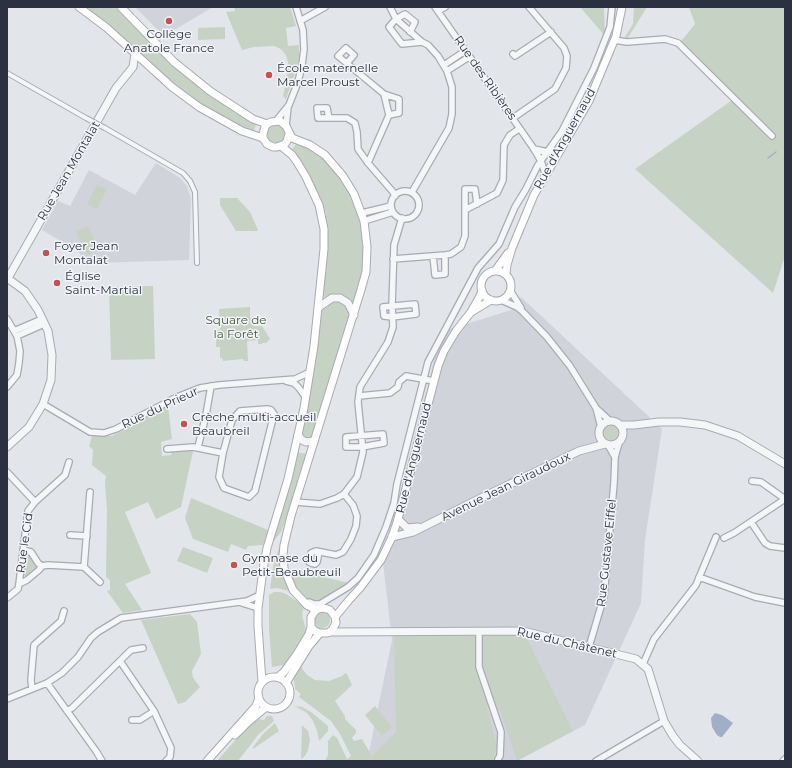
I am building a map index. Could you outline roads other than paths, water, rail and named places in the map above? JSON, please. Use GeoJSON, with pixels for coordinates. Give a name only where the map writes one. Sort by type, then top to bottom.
{"type":"FeatureCollection","features":[{"type":"Feature","properties":{"kind":"main road"},"geometry":{"type":"LineString","coordinates":[[79,7],[88,10],[172,87],[199,107],[242,131],[263,138],[270,146],[281,146],[287,141],[289,134]]}},
{"type":"Feature","properties":{"kind":"main road"},"geometry":{"type":"LineString","coordinates":[[120,7],[174,62],[210,91],[253,120],[267,124],[276,121],[283,123],[292,138],[310,145],[325,155],[343,176],[354,194],[364,221],[367,248],[366,272],[354,315],[295,502],[284,545],[284,568],[293,590],[307,606],[316,610],[311,617],[309,634],[297,654],[284,672],[278,677],[270,678],[262,682],[259,686],[256,706],[207,761]]}},
{"type":"Feature","properties":{"kind":"main road","name":"Rue d'Anguernaud"},"geometry":{"type":"LineString","coordinates":[[510,290],[511,283],[506,274],[512,248],[534,195],[545,173],[589,101],[614,40],[622,7]]}},
{"type":"Feature","properties":{"kind":"main road"},"geometry":{"type":"LineString","coordinates":[[263,138],[263,130],[267,124]]}},
{"type":"Feature","properties":{"kind":"main road"},"geometry":{"type":"LineString","coordinates":[[262,682],[258,608],[263,570],[288,479],[306,398],[319,307],[324,241],[321,211],[306,177],[292,155],[281,146]]}},
{"type":"Feature","properties":{"kind":"main road","name":"Rue d'Anguernaud"},"geometry":{"type":"LineString","coordinates":[[330,632],[334,627],[335,620],[349,600],[381,560],[392,537],[434,381],[444,351],[456,330],[471,312],[482,290],[483,278],[490,272],[495,271],[512,248]]}},
{"type":"Feature","properties":{"kind":"main road"},"geometry":{"type":"LineString","coordinates":[[495,271],[506,274]]}},
{"type":"Feature","properties":{"kind":"main road"},"geometry":{"type":"LineString","coordinates":[[482,290],[485,296],[491,300],[501,300],[507,296],[510,290]]}},
{"type":"Feature","properties":{"kind":"main road","name":"Rue d'Anguernaud"},"geometry":{"type":"LineString","coordinates":[[471,312],[491,300]]}},
{"type":"Feature","properties":{"kind":"main road","name":"Rue d'Anguernaud"},"geometry":{"type":"LineString","coordinates":[[316,610],[320,608],[327,609],[349,600]]}},
{"type":"Feature","properties":{"kind":"main road"},"geometry":{"type":"LineString","coordinates":[[327,609],[330,610],[335,620]]}},
{"type":"Feature","properties":{"kind":"main road"},"geometry":{"type":"LineString","coordinates":[[311,627],[320,633],[324,634],[330,632]]}},
{"type":"Feature","properties":{"kind":"main road"},"geometry":{"type":"LineString","coordinates":[[286,683],[309,646],[320,633]]}},
{"type":"Feature","properties":{"kind":"main road"},"geometry":{"type":"LineString","coordinates":[[258,698],[266,707],[278,709],[286,704],[289,699],[289,688],[286,683],[278,677]]}},
{"type":"Feature","properties":{"kind":"main road"},"geometry":{"type":"LineString","coordinates":[[213,761],[240,729],[266,707]]}},
{"type":"Feature","properties":{"kind":"street"},"geometry":{"type":"LineString","coordinates":[[286,126],[289,105],[298,82],[302,65],[304,41],[296,7]]}},
{"type":"Feature","properties":{"kind":"street"},"geometry":{"type":"LineString","coordinates":[[300,21],[325,7]]}},
{"type":"Feature","properties":{"kind":"street"},"geometry":{"type":"LineString","coordinates":[[390,7],[396,19],[422,42],[428,45],[448,71],[452,87],[452,114],[448,128],[412,192]]}},
{"type":"Feature","properties":{"kind":"street"},"geometry":{"type":"LineString","coordinates":[[437,9],[445,7]]}},
{"type":"Feature","properties":{"kind":"street"},"geometry":{"type":"LineString","coordinates":[[513,118],[555,89],[566,68],[567,56],[564,48],[529,7]]}},
{"type":"Feature","properties":{"kind":"street"},"geometry":{"type":"LineString","coordinates":[[307,606],[309,602],[320,604],[348,587],[358,578],[374,555],[394,503],[396,484],[425,379],[428,362],[478,268],[499,244],[515,207],[538,165],[562,131],[594,68],[610,27],[612,7]]}},
{"type":"Feature","properties":{"kind":"street","name":"Rue des Ribières"},"geometry":{"type":"LineString","coordinates":[[437,9],[534,149],[541,161],[545,173]]}},
{"type":"Feature","properties":{"kind":"street"},"geometry":{"type":"LineString","coordinates":[[410,32],[415,22],[405,14],[396,19],[389,27],[402,44],[422,42]]}},
{"type":"Feature","properties":{"kind":"street"},"geometry":{"type":"LineString","coordinates":[[513,54],[515,56],[551,32]]}},
{"type":"Feature","properties":{"kind":"street"},"geometry":{"type":"LineString","coordinates":[[614,40],[627,42],[665,39],[678,43],[772,136]]}},
{"type":"Feature","properties":{"kind":"street"},"geometry":{"type":"LineString","coordinates":[[444,66],[465,51]]}},
{"type":"Feature","properties":{"kind":"street"},"geometry":{"type":"LineString","coordinates":[[135,52],[133,67],[147,64]]}},
{"type":"Feature","properties":{"kind":"street"},"geometry":{"type":"LineString","coordinates":[[448,71],[469,57]]}},
{"type":"Feature","properties":{"kind":"street"},"geometry":{"type":"LineString","coordinates":[[346,63],[384,94],[399,99],[399,113],[389,115]]}},
{"type":"Feature","properties":{"kind":"street","name":"Rue Jean Montalat"},"geometry":{"type":"LineString","coordinates":[[8,278],[116,88],[133,67]]}},
{"type":"Feature","properties":{"kind":"street"},"geometry":{"type":"LineString","coordinates":[[7,73],[183,173],[190,181],[196,192],[197,263]]}},
{"type":"Feature","properties":{"kind":"street"},"geometry":{"type":"LineString","coordinates":[[368,163],[389,115],[384,94]]}},
{"type":"Feature","properties":{"kind":"street"},"geometry":{"type":"LineString","coordinates":[[276,121],[289,105]]}},
{"type":"Feature","properties":{"kind":"street"},"geometry":{"type":"LineString","coordinates":[[329,118],[347,118],[355,123],[358,149],[395,196]]}},
{"type":"Feature","properties":{"kind":"street"},"geometry":{"type":"LineString","coordinates":[[465,210],[497,193],[503,180],[504,145],[510,135],[520,129]]}},
{"type":"Feature","properties":{"kind":"street"},"geometry":{"type":"LineString","coordinates":[[534,149],[548,152],[561,149]]}},
{"type":"Feature","properties":{"kind":"street"},"geometry":{"type":"LineString","coordinates":[[393,259],[451,254],[461,247],[465,236],[465,189],[475,189],[477,204]]}},
{"type":"Feature","properties":{"kind":"street"},"geometry":{"type":"LineString","coordinates":[[403,191],[412,192],[418,199],[419,203],[417,212],[411,217],[402,218],[393,212],[391,205],[395,196],[403,191]]}},
{"type":"Feature","properties":{"kind":"street"},"geometry":{"type":"LineString","coordinates":[[362,213],[391,205]]}},
{"type":"Feature","properties":{"kind":"street"},"geometry":{"type":"LineString","coordinates":[[364,221],[393,212]]}},
{"type":"Feature","properties":{"kind":"street"},"geometry":{"type":"LineString","coordinates":[[295,502],[320,504],[344,494],[357,477],[363,452],[358,402],[360,387],[388,342],[393,327],[392,306],[394,245],[402,218]]}},
{"type":"Feature","properties":{"kind":"street"},"geometry":{"type":"LineString","coordinates":[[433,256],[435,275],[445,274],[445,255]]}},
{"type":"Feature","properties":{"kind":"street"},"geometry":{"type":"LineString","coordinates":[[7,447],[29,427],[43,404],[51,380],[52,355],[48,330],[38,310],[25,291],[8,278]]}},
{"type":"Feature","properties":{"kind":"street"},"geometry":{"type":"LineString","coordinates":[[510,290],[523,312]]}},
{"type":"Feature","properties":{"kind":"street"},"geometry":{"type":"LineString","coordinates":[[319,307],[332,298],[340,298],[348,303],[354,315]]}},
{"type":"Feature","properties":{"kind":"street"},"geometry":{"type":"LineString","coordinates":[[501,300],[517,307],[547,337],[582,385],[596,408],[610,421],[620,425],[659,422],[680,422],[705,425],[738,436],[785,464]]}},
{"type":"Feature","properties":{"kind":"street"},"geometry":{"type":"LineString","coordinates":[[392,306],[415,304],[416,314],[392,317]]}},
{"type":"Feature","properties":{"kind":"street"},"geometry":{"type":"LineString","coordinates":[[7,319],[16,334],[20,351],[20,363],[17,375],[7,387]]}},
{"type":"Feature","properties":{"kind":"street"},"geometry":{"type":"LineString","coordinates":[[16,334],[43,322]]}},
{"type":"Feature","properties":{"kind":"street","name":"Rue du Prieur"},"geometry":{"type":"LineString","coordinates":[[43,404],[90,432],[104,432],[116,429],[185,394],[211,386],[295,379],[310,372]]}},
{"type":"Feature","properties":{"kind":"street"},"geometry":{"type":"LineString","coordinates":[[359,396],[390,393],[398,387],[402,378],[406,376],[434,381]]}},
{"type":"Feature","properties":{"kind":"street"},"geometry":{"type":"LineString","coordinates":[[284,380],[294,383],[306,398]]}},
{"type":"Feature","properties":{"kind":"street"},"geometry":{"type":"LineString","coordinates":[[198,448],[211,386]]}},
{"type":"Feature","properties":{"kind":"street"},"geometry":{"type":"LineString","coordinates":[[596,408],[601,439],[615,457]]}},
{"type":"Feature","properties":{"kind":"street"},"geometry":{"type":"LineString","coordinates":[[271,410],[274,414],[255,491],[249,497],[224,488],[219,477],[223,453],[232,420],[240,411],[271,410]]}},
{"type":"Feature","properties":{"kind":"street"},"geometry":{"type":"LineString","coordinates":[[600,430],[607,422],[610,421]]}},
{"type":"Feature","properties":{"kind":"street"},"geometry":{"type":"LineString","coordinates":[[620,425],[623,436]]}},
{"type":"Feature","properties":{"kind":"street"},"geometry":{"type":"LineString","coordinates":[[606,444],[612,445],[619,443],[623,436],[634,425]]}},
{"type":"Feature","properties":{"kind":"street","name":"Avenue Jean Giraudoux"},"geometry":{"type":"LineString","coordinates":[[392,537],[407,534],[586,448],[594,442],[600,430]]}},
{"type":"Feature","properties":{"kind":"street"},"geometry":{"type":"LineString","coordinates":[[383,434],[384,443],[362,447],[346,447],[346,436],[361,435],[383,434]]}},
{"type":"Feature","properties":{"kind":"street"},"geometry":{"type":"LineString","coordinates":[[298,435],[306,442],[314,441]]}},
{"type":"Feature","properties":{"kind":"street","name":"Rue Gustave Eiffel"},"geometry":{"type":"LineString","coordinates":[[589,647],[604,596],[615,457],[619,443]]}},
{"type":"Feature","properties":{"kind":"street","name":"Avenue Jean Giraudoux"},"geometry":{"type":"LineString","coordinates":[[586,448],[606,444]]}},
{"type":"Feature","properties":{"kind":"street"},"geometry":{"type":"LineString","coordinates":[[167,449],[198,448],[223,453]]}},
{"type":"Feature","properties":{"kind":"street"},"geometry":{"type":"LineString","coordinates":[[35,502],[65,475],[69,462]]}},
{"type":"Feature","properties":{"kind":"street","name":"Rue le Cid"},"geometry":{"type":"LineString","coordinates":[[7,472],[35,502],[28,510],[20,584],[18,589],[7,598]]}},
{"type":"Feature","properties":{"kind":"street"},"geometry":{"type":"LineString","coordinates":[[724,538],[785,499],[761,482],[752,481]]}},
{"type":"Feature","properties":{"kind":"street"},"geometry":{"type":"LineString","coordinates":[[84,567],[90,492]]}},
{"type":"Feature","properties":{"kind":"street"},"geometry":{"type":"LineString","coordinates":[[320,552],[336,555],[343,552],[351,539],[356,526],[357,516],[353,506],[344,494]]}},
{"type":"Feature","properties":{"kind":"street","name":"Avenue Jean Giraudoux"},"geometry":{"type":"LineString","coordinates":[[398,519],[407,528],[426,525]]}},
{"type":"Feature","properties":{"kind":"street"},"geometry":{"type":"LineString","coordinates":[[751,522],[765,543],[770,546],[785,548]]}},
{"type":"Feature","properties":{"kind":"street"},"geometry":{"type":"LineString","coordinates":[[70,535],[87,536]]}},
{"type":"Feature","properties":{"kind":"street"},"geometry":{"type":"LineString","coordinates":[[698,761],[680,745],[664,721],[651,677],[648,669],[643,664],[654,639],[696,585],[716,537]]}},
{"type":"Feature","properties":{"kind":"street"},"geometry":{"type":"LineString","coordinates":[[24,550],[31,552],[38,563],[42,566]]}},
{"type":"Feature","properties":{"kind":"street"},"geometry":{"type":"LineString","coordinates":[[20,584],[28,580],[42,566],[48,565],[84,567],[100,582]]}},
{"type":"Feature","properties":{"kind":"street"},"geometry":{"type":"LineString","coordinates":[[699,577],[755,597],[785,603]]}},
{"type":"Feature","properties":{"kind":"street"},"geometry":{"type":"LineString","coordinates":[[7,699],[47,683],[62,673],[78,656],[91,638],[121,618],[240,602],[251,600],[260,595]]}},
{"type":"Feature","properties":{"kind":"street"},"geometry":{"type":"LineString","coordinates":[[240,602],[258,608]]}},
{"type":"Feature","properties":{"kind":"street"},"geometry":{"type":"LineString","coordinates":[[32,689],[31,680],[34,645],[61,621],[64,611]]}},
{"type":"Feature","properties":{"kind":"street"},"geometry":{"type":"LineString","coordinates":[[335,620],[340,628],[351,632]]}},
{"type":"Feature","properties":{"kind":"street"},"geometry":{"type":"LineString","coordinates":[[479,631],[479,668],[501,732],[500,756],[498,759]]}},
{"type":"Feature","properties":{"kind":"street","name":"Rue du Châtenet"},"geometry":{"type":"LineString","coordinates":[[330,632],[523,631],[636,659],[643,664]]}},
{"type":"Feature","properties":{"kind":"street"},"geometry":{"type":"LineString","coordinates":[[67,711],[72,708],[131,650],[143,648]]}},
{"type":"Feature","properties":{"kind":"street"},"geometry":{"type":"LineString","coordinates":[[120,661],[154,711],[171,748],[170,757],[166,761]]}},
{"type":"Feature","properties":{"kind":"street"},"geometry":{"type":"LineString","coordinates":[[47,683],[102,761]]}},
{"type":"Feature","properties":{"kind":"street"},"geometry":{"type":"LineString","coordinates":[[132,720],[140,720],[154,711]]}},
{"type":"Feature","properties":{"kind":"street"},"geometry":{"type":"LineString","coordinates":[[596,761],[664,721]]}},
{"type":"Feature","properties":{"kind":"water"},"geometry":{"type":"Polygon","coordinates":[[[715,713],[722,715],[733,723],[722,737],[717,735],[712,727],[711,718],[715,713]]]}},
{"type":"Feature","properties":{"kind":"waterway"},"geometry":{"type":"LineString","coordinates":[[768,158],[776,152]]}},
{"type":"Feature","properties":{"kind":"place","name":"Collège Anatole France"},"geometry":{"type":"Point","coordinates":[169,21]}},
{"type":"Feature","properties":{"kind":"place","name":"École maternelle Marcel Proust"},"geometry":{"type":"Point","coordinates":[269,75]}},
{"type":"Feature","properties":{"kind":"place","name":"Foyer Jean Montalat"},"geometry":{"type":"Point","coordinates":[46,253]}},
{"type":"Feature","properties":{"kind":"place","name":"Église Saint-Martial"},"geometry":{"type":"Point","coordinates":[57,283]}},
{"type":"Feature","properties":{"kind":"place","name":"Crèche multi-accueil Beaubreil"},"geometry":{"type":"Point","coordinates":[184,424]}},
{"type":"Feature","properties":{"kind":"place","name":"Gymnase du Petit-Beaubreuil"},"geometry":{"type":"Point","coordinates":[234,565]}},
{"type":"Feature","properties":{"kind":"park label","name":"Square de la Forêt"},"geometry":{"type":"Point","coordinates":[236,327]}}]}
